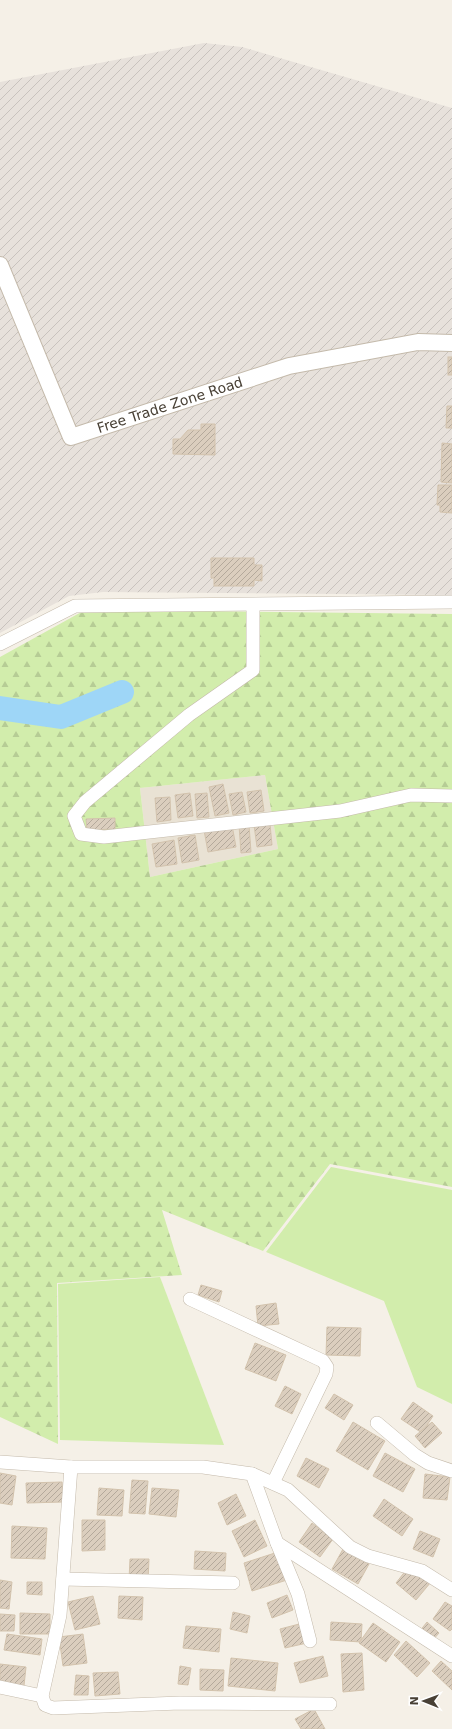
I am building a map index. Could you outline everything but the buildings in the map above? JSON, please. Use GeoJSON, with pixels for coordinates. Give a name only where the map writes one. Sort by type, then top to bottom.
{"type":"FeatureCollection","features":[{"type":"Feature","properties":{"kind":"street","name":"Free Trade Zone Road"},"geometry":{"type":"LineString","coordinates":[[0,265],[71,437],[289,366],[418,342],[452,343]]}},
{"type":"Feature","properties":{"kind":"street"},"geometry":{"type":"LineString","coordinates":[[0,644],[75,606],[452,602]]}},
{"type":"Feature","properties":{"kind":"street"},"geometry":{"type":"LineString","coordinates":[[253,605],[253,670],[189,715],[85,802],[74,816],[80,834],[104,837],[340,810],[411,795],[452,796]]}},
{"type":"Feature","properties":{"kind":"street"},"geometry":{"type":"LineString","coordinates":[[190,1300],[323,1361],[327,1367],[326,1374],[273,1483]]}},
{"type":"Feature","properties":{"kind":"street"},"geometry":{"type":"LineString","coordinates":[[377,1423],[414,1455],[428,1463],[452,1471]]}},
{"type":"Feature","properties":{"kind":"street"},"geometry":{"type":"LineString","coordinates":[[0,1462],[71,1467],[203,1467],[252,1474],[288,1490],[350,1547],[368,1556],[422,1571],[452,1590]]}},
{"type":"Feature","properties":{"kind":"street"},"geometry":{"type":"LineString","coordinates":[[71,1467],[60,1615],[42,1696],[46,1705],[53,1708],[180,1703],[330,1704]]}},
{"type":"Feature","properties":{"kind":"street"},"geometry":{"type":"LineString","coordinates":[[252,1474],[277,1543],[298,1594],[310,1641]]}},
{"type":"Feature","properties":{"kind":"street"},"geometry":{"type":"LineString","coordinates":[[277,1543],[452,1656]]}},
{"type":"Feature","properties":{"kind":"street"},"geometry":{"type":"LineString","coordinates":[[63,1579],[233,1583]]}},
{"type":"Feature","properties":{"kind":"street"},"geometry":{"type":"LineString","coordinates":[[0,1687],[42,1696]]}},
{"type":"Feature","properties":{"kind":"shaded area"},"geometry":{"type":"Polygon","coordinates":[[[204,43],[242,47],[452,108],[452,595],[103,592],[69,596],[0,633],[0,82],[204,43]]]}},
{"type":"Feature","properties":{"kind":"shaded area"},"geometry":{"type":"Polygon","coordinates":[[[265,775],[278,849],[150,877],[140,788],[265,775]]]}},
{"type":"Feature","properties":{"kind":"green space"},"geometry":{"type":"Polygon","coordinates":[[[85,610],[452,614],[452,1187],[330,1164],[263,1251],[162,1210],[182,1275],[57,1283],[58,1444],[0,1417],[0,657],[85,610]],[[265,775],[140,788],[150,877],[278,849],[265,775]]]}},
{"type":"Feature","properties":{"kind":"green space"},"geometry":{"type":"Polygon","coordinates":[[[331,1167],[452,1190],[452,1404],[417,1387],[384,1301],[266,1252],[331,1167]]]}},
{"type":"Feature","properties":{"kind":"green space"},"geometry":{"type":"Polygon","coordinates":[[[160,1277],[224,1445],[60,1440],[58,1284],[160,1277]]]}},
{"type":"Feature","properties":{"kind":"waterway"},"geometry":{"type":"LineString","coordinates":[[0,708],[61,717],[122,692]]}}]}
